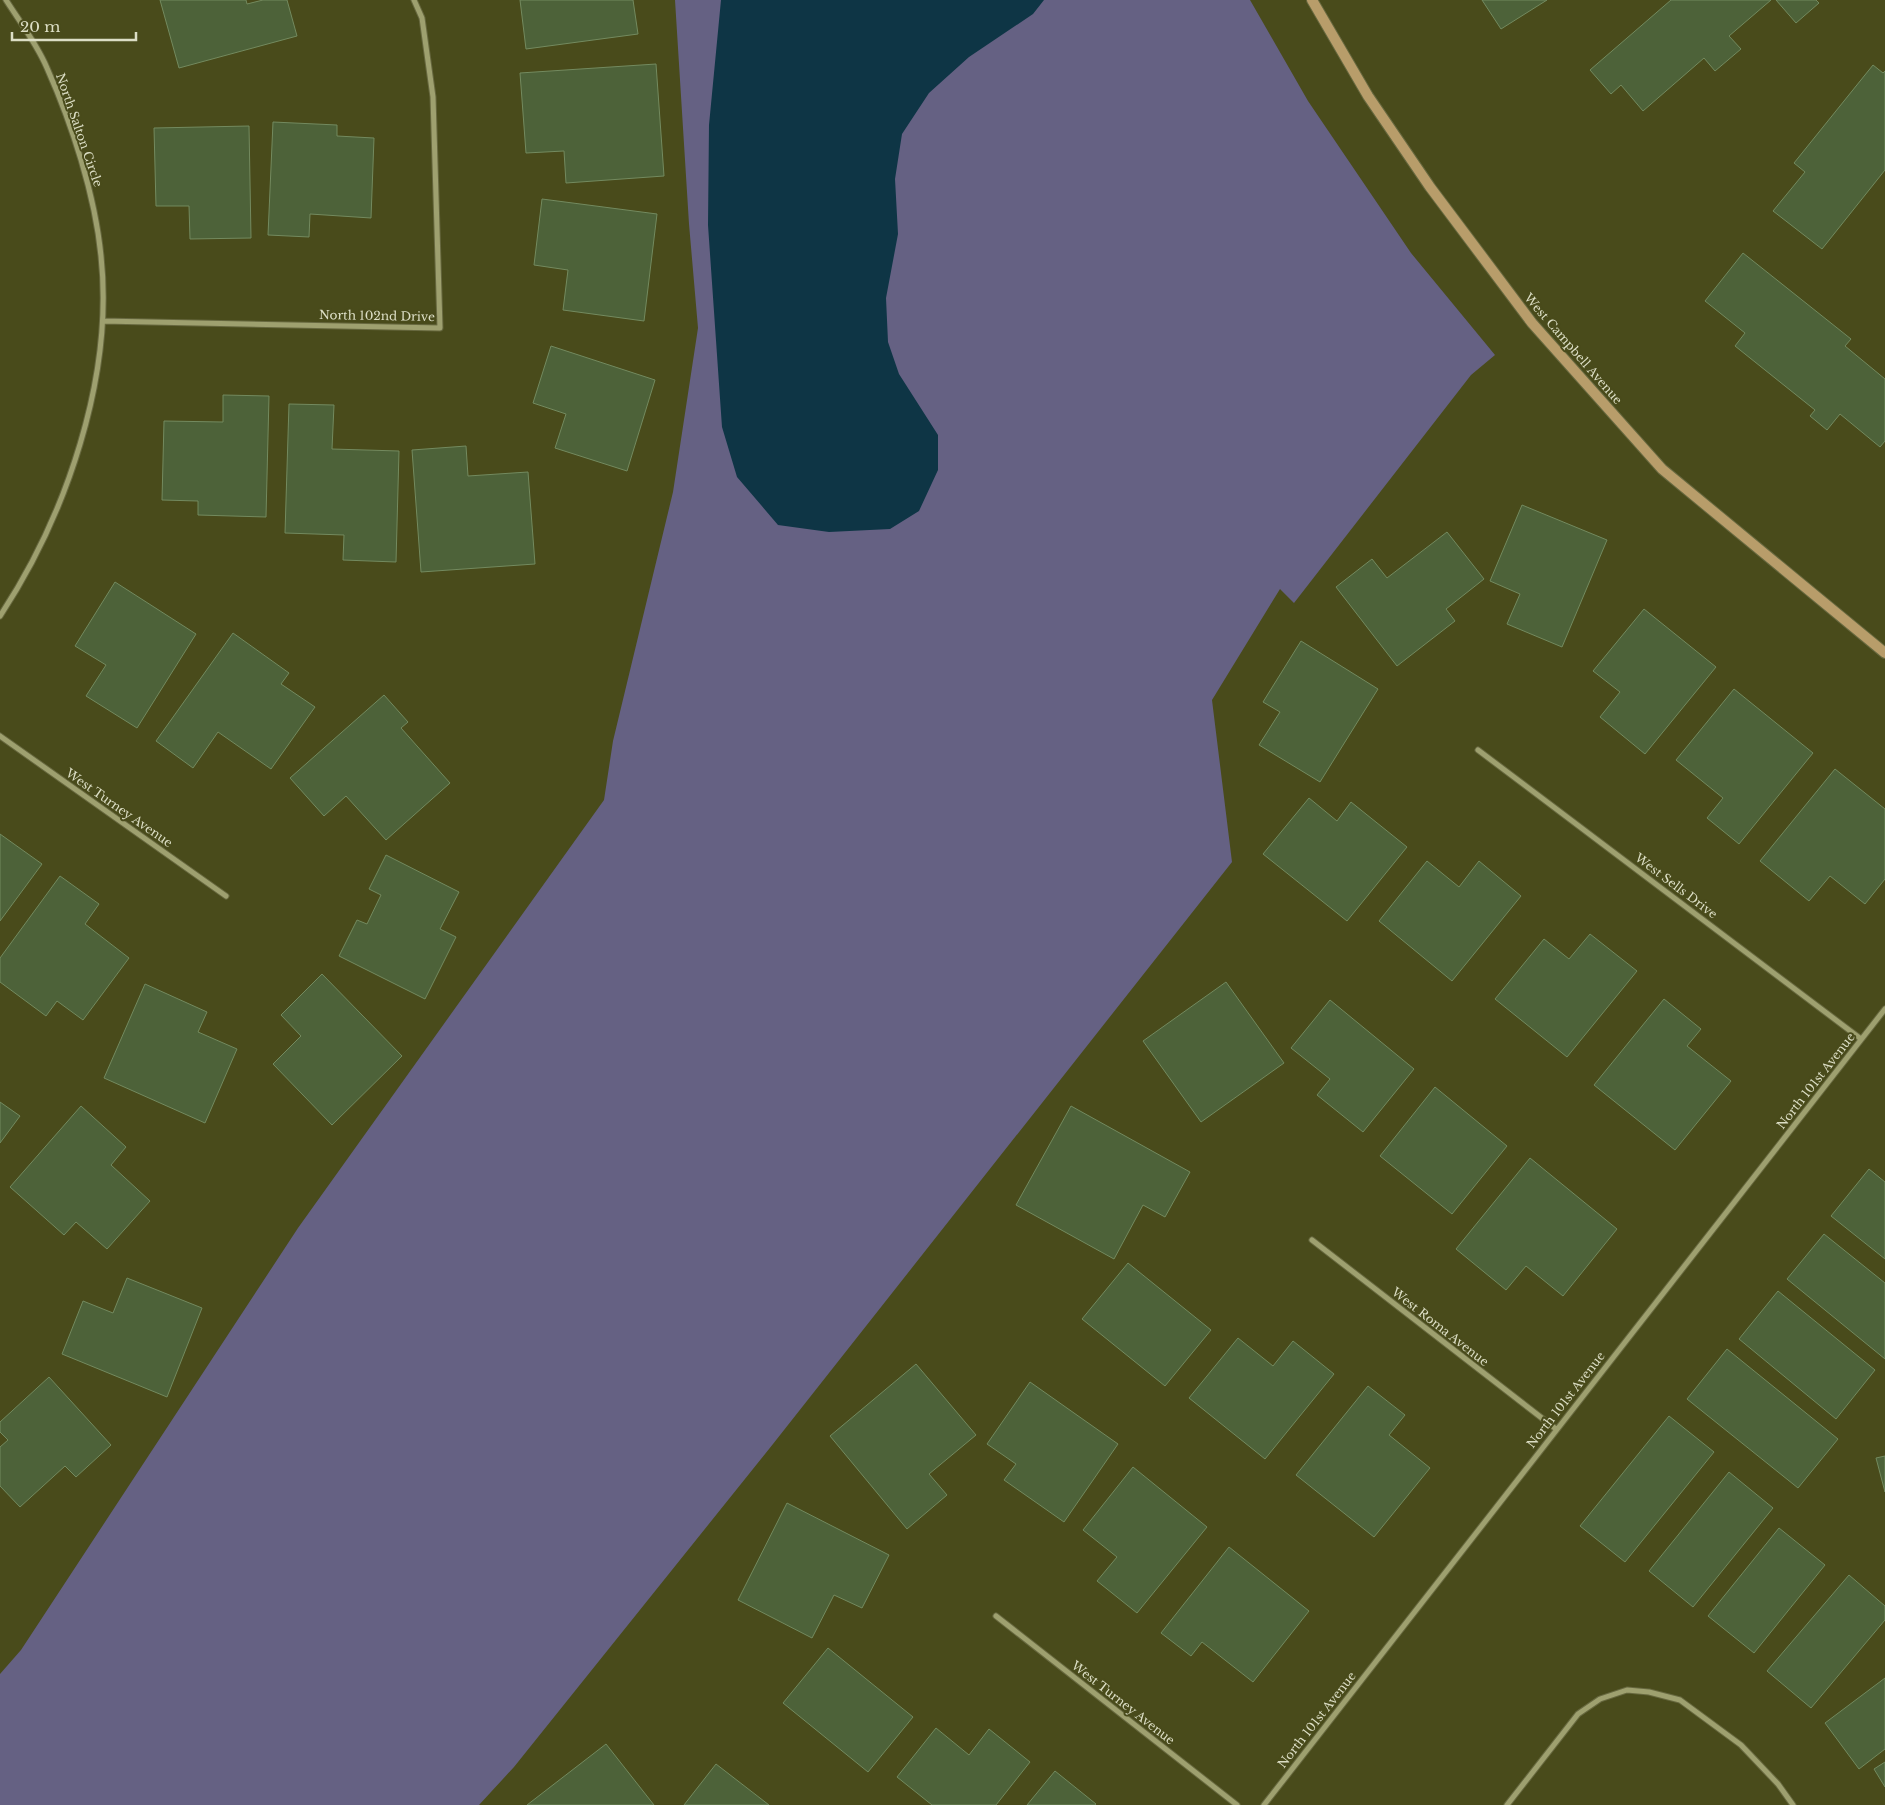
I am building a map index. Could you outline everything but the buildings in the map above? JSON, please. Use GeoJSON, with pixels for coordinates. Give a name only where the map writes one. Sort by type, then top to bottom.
{"type":"FeatureCollection","features":[{"type":"Feature","properties":{"kind":"street","name":"North Salton Circle"},"geometry":{"type":"LineString","coordinates":[[0,616],[15,594],[44,540],[71,474],[91,404],[103,321],[101,256],[89,189],[67,119],[46,66],[6,0]]}},
{"type":"Feature","properties":{"kind":"street","name":"North 102nd Drive"},"geometry":{"type":"LineString","coordinates":[[103,321],[440,328],[433,97],[422,18],[414,0]]}},
{"type":"Feature","properties":{"kind":"street","name":"West Campbell Avenue"},"geometry":{"type":"LineString","coordinates":[[1312,0],[1368,96],[1420,172],[1532,323],[1662,469],[1885,653]]}},
{"type":"Feature","properties":{"kind":"street","name":"West Turney Avenue"},"geometry":{"type":"LineString","coordinates":[[0,736],[226,896]]}},
{"type":"Feature","properties":{"kind":"street","name":"West Sells Drive"},"geometry":{"type":"LineString","coordinates":[[1478,750],[1862,1039]]}},
{"type":"Feature","properties":{"kind":"street","name":"North 101st Avenue"},"geometry":{"type":"LineString","coordinates":[[1264,1805],[1885,1009]]}},
{"type":"Feature","properties":{"kind":"street","name":"West Roma Avenue"},"geometry":{"type":"LineString","coordinates":[[1312,1240],[1556,1429]]}},
{"type":"Feature","properties":{"kind":"street","name":"West Turney Avenue"},"geometry":{"type":"LineString","coordinates":[[996,1616],[1237,1805]]}},
{"type":"Feature","properties":{"kind":"street"},"geometry":{"type":"LineString","coordinates":[[1507,1805],[1578,1714],[1600,1698],[1627,1690],[1648,1692],[1680,1700],[1740,1745],[1778,1784],[1793,1805]]}},
{"type":"Feature","properties":{"kind":"shaded area"},"geometry":{"type":"Polygon","coordinates":[[[675,0],[1250,0],[1308,101],[1411,253],[1495,355],[1471,375],[1294,603],[1280,589],[1212,700],[1232,862],[773,1444],[514,1767],[479,1805],[0,1805],[0,1674],[21,1650],[298,1228],[604,800],[613,741],[673,492],[698,328],[689,224],[675,0]]]}},
{"type":"Feature","properties":{"kind":"water"},"geometry":{"type":"Polygon","coordinates":[[[721,0],[1044,0],[1033,14],[969,57],[929,93],[902,134],[895,179],[898,234],[886,298],[888,342],[899,374],[938,435],[938,470],[919,511],[890,529],[829,532],[778,525],[737,477],[722,427],[708,225],[709,125],[721,0]]]}}]}
